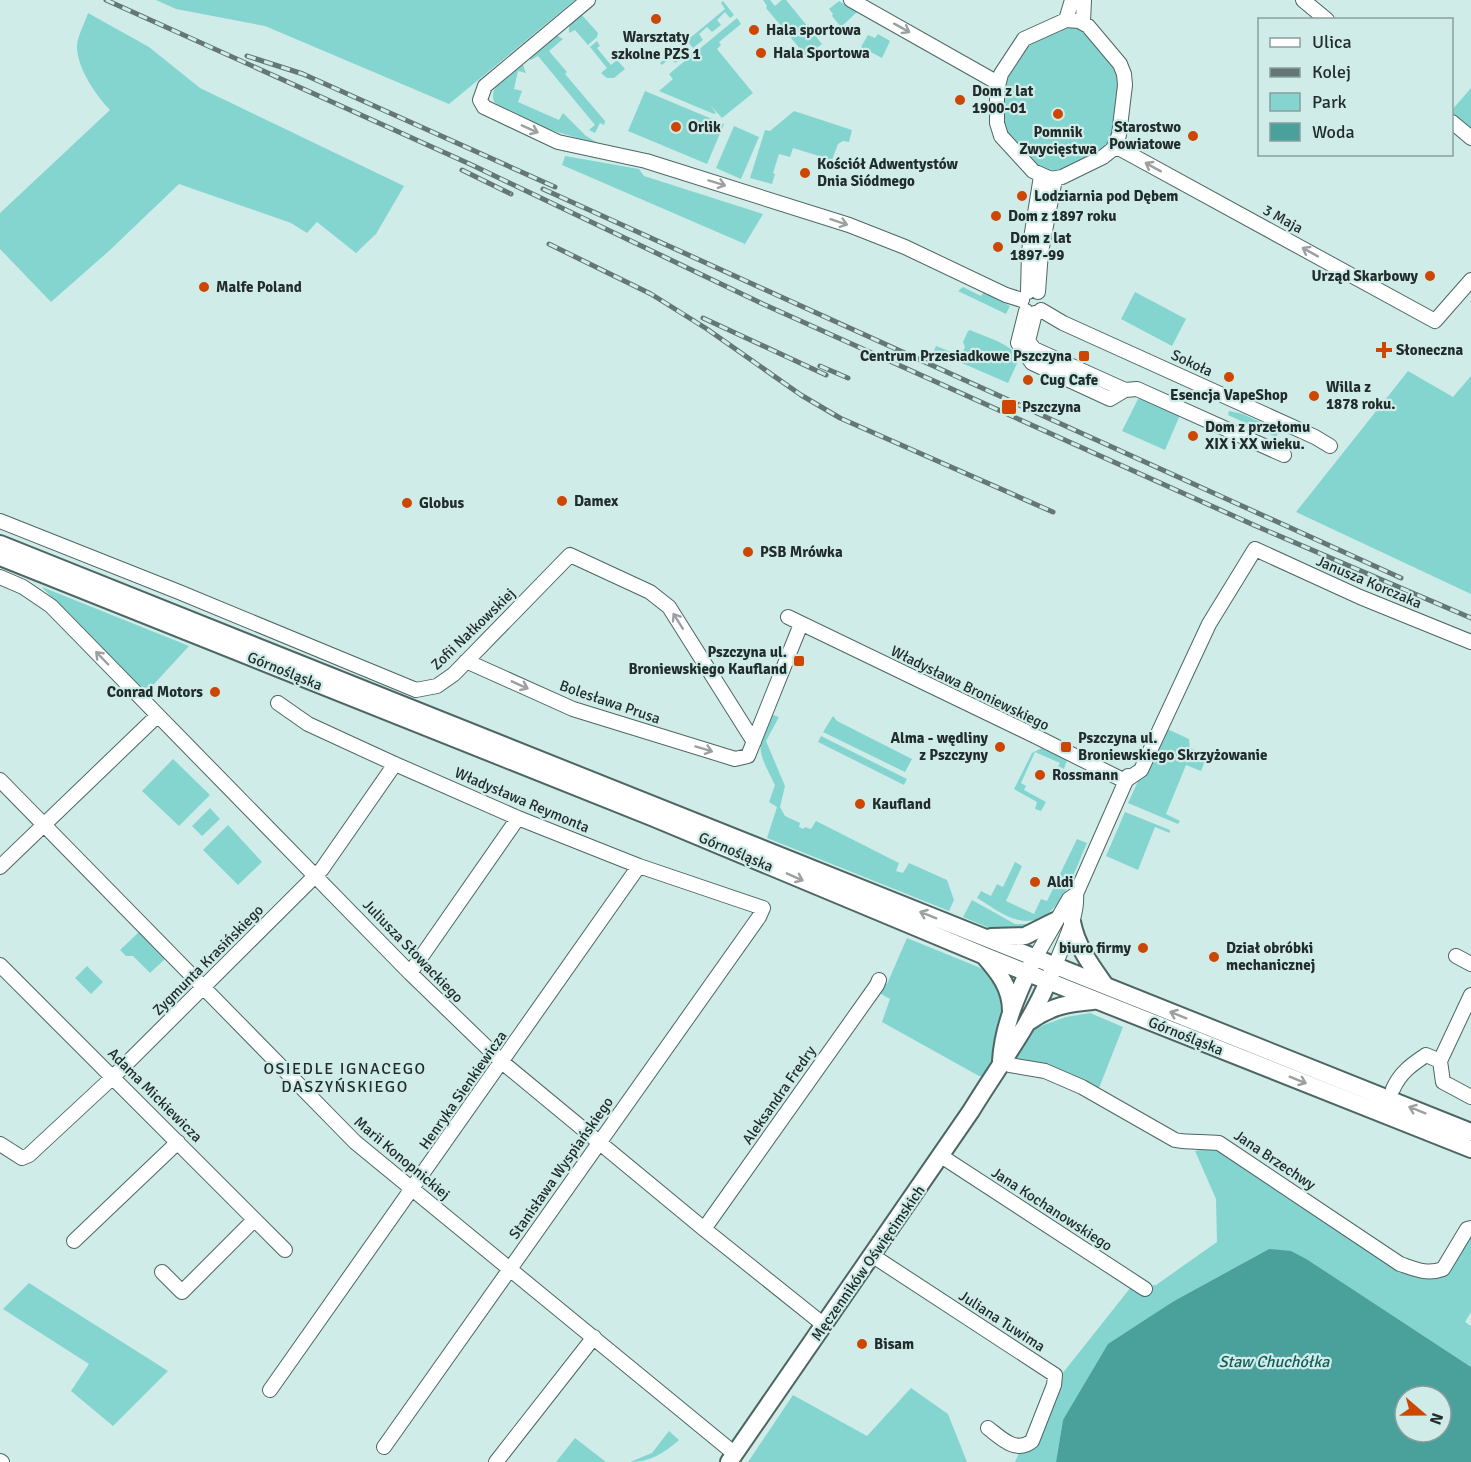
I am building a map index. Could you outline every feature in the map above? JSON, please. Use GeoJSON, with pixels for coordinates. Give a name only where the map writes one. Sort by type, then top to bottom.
{"type":"FeatureCollection","features":[{"type":"Feature","properties":{"kind":"main road","name":"Górnośląska"},"geometry":{"type":"LineString","coordinates":[[0,544],[983,937],[1097,1001],[1471,1149]]}},
{"type":"Feature","properties":{"kind":"main road","name":"Górnośląska"},"geometry":{"type":"LineString","coordinates":[[0,557],[654,818],[985,956],[1031,965]]}},
{"type":"Feature","properties":{"kind":"main road"},"geometry":{"type":"LineString","coordinates":[[983,937],[1025,936],[1064,921],[1083,955],[1104,985]]}},
{"type":"Feature","properties":{"kind":"main road"},"geometry":{"type":"LineString","coordinates":[[985,956],[1009,993],[1011,1014]]}},
{"type":"Feature","properties":{"kind":"main road","name":"Męczenników Oświęcimskich"},"geometry":{"type":"LineString","coordinates":[[1001,1061],[1003,1041],[1011,1014],[1031,965]]}},
{"type":"Feature","properties":{"kind":"main road","name":"Górnośląska"},"geometry":{"type":"LineString","coordinates":[[1052,974],[1104,985],[1471,1132]]}},
{"type":"Feature","properties":{"kind":"main road","name":"Męczenników Oświęcimskich"},"geometry":{"type":"LineString","coordinates":[[732,1458],[873,1256],[971,1111],[1001,1061],[1016,1043],[1052,974]]}},
{"type":"Feature","properties":{"kind":"main road"},"geometry":{"type":"LineString","coordinates":[[1027,1023],[1045,1011],[1061,1005],[1097,1001]]}},
{"type":"Feature","properties":{"kind":"street","name":"Sokoła"},"geometry":{"type":"LineString","coordinates":[[588,0],[485,86],[480,100],[484,106],[490,111],[558,142],[646,161],[849,225],[904,247],[1006,295],[1032,303],[1063,323],[1305,433],[1330,447]]}},
{"type":"Feature","properties":{"kind":"street"},"geometry":{"type":"LineString","coordinates":[[851,0],[869,4],[998,82]]}},
{"type":"Feature","properties":{"kind":"street"},"geometry":{"type":"LineString","coordinates":[[1066,20],[1072,0]]}},
{"type":"Feature","properties":{"kind":"street"},"geometry":{"type":"LineString","coordinates":[[1083,22],[1084,0]]}},
{"type":"Feature","properties":{"kind":"street"},"geometry":{"type":"LineString","coordinates":[[1302,0],[1324,18]]}},
{"type":"Feature","properties":{"kind":"street"},"geometry":{"type":"LineString","coordinates":[[1066,20],[1083,22],[1118,60],[1124,74],[1120,129],[1115,146],[1103,157],[1055,179],[1041,176],[1032,171],[999,132],[997,123],[998,82],[1003,70],[1024,39],[1066,20]]}},
{"type":"Feature","properties":{"kind":"street"},"geometry":{"type":"LineString","coordinates":[[1453,123],[1471,138]]}},
{"type":"Feature","properties":{"kind":"street","name":"3 Maja"},"geometry":{"type":"LineString","coordinates":[[1115,146],[1435,321],[1471,280]]}},
{"type":"Feature","properties":{"kind":"street"},"geometry":{"type":"LineString","coordinates":[[1032,303],[1029,251],[1041,176]]}},
{"type":"Feature","properties":{"kind":"street"},"geometry":{"type":"LineString","coordinates":[[1055,179],[1032,303],[1028,341],[1034,349],[1284,455]]}},
{"type":"Feature","properties":{"kind":"street"},"geometry":{"type":"LineString","coordinates":[[0,538],[3,522]]}},
{"type":"Feature","properties":{"kind":"street","name":"Zofii Nałkowskiej"},"geometry":{"type":"LineString","coordinates":[[3,522],[416,690],[437,686],[454,674],[570,555],[650,592],[669,607],[754,742]]}},
{"type":"Feature","properties":{"kind":"street","name":"Janusza Korczaka"},"geometry":{"type":"LineString","coordinates":[[1127,778],[1141,770],[1209,624],[1255,549],[1360,597],[1471,642]]}},
{"type":"Feature","properties":{"kind":"street","name":"Juliusza Słowackiego"},"geometry":{"type":"LineString","coordinates":[[0,577],[23,587],[51,606],[410,973],[502,1062],[824,1325]]}},
{"type":"Feature","properties":{"kind":"street","name":"Władysława Broniewskiego"},"geometry":{"type":"LineString","coordinates":[[788,618],[1127,778]]}},
{"type":"Feature","properties":{"kind":"street"},"geometry":{"type":"LineString","coordinates":[[754,742],[801,624]]}},
{"type":"Feature","properties":{"kind":"street","name":"Bolesława Prusa"},"geometry":{"type":"LineString","coordinates":[[466,661],[573,709],[735,759],[748,756],[754,742]]}},
{"type":"Feature","properties":{"kind":"street","name":"Władysława Reymonta"},"geometry":{"type":"LineString","coordinates":[[278,703],[308,724],[518,818],[639,866],[763,908]]}},
{"type":"Feature","properties":{"kind":"street"},"geometry":{"type":"LineString","coordinates":[[0,867],[42,824],[157,716]]}},
{"type":"Feature","properties":{"kind":"street","name":"Zygmunta Krasińskiego"},"geometry":{"type":"LineString","coordinates":[[0,1144],[22,1158],[29,1155],[113,1077],[315,875],[395,764]]}},
{"type":"Feature","properties":{"kind":"street","name":"Męczenników Oświęcimskich"},"geometry":{"type":"LineString","coordinates":[[1031,965],[1077,903],[1076,894],[1127,778]]}},
{"type":"Feature","properties":{"kind":"street","name":"Marii Konopnickiej"},"geometry":{"type":"LineString","coordinates":[[0,780],[355,1142],[594,1337],[732,1458]]}},
{"type":"Feature","properties":{"kind":"street"},"geometry":{"type":"LineString","coordinates":[[410,973],[518,818]]}},
{"type":"Feature","properties":{"kind":"street","name":"Henryka Sienkiewicza"},"geometry":{"type":"LineString","coordinates":[[270,1390],[639,866]]}},
{"type":"Feature","properties":{"kind":"street","name":"Stanisława Wyspiańskiego"},"geometry":{"type":"LineString","coordinates":[[384,1447],[759,917],[763,908]]}},
{"type":"Feature","properties":{"kind":"street","name":"Męczenników Oświęcimskich"},"geometry":{"type":"LineString","coordinates":[[1052,974],[1064,921]]}},
{"type":"Feature","properties":{"kind":"street"},"geometry":{"type":"LineString","coordinates":[[1456,956],[1471,964]]}},
{"type":"Feature","properties":{"kind":"street","name":"Adama Mickiewicza"},"geometry":{"type":"LineString","coordinates":[[0,965],[285,1250]]}},
{"type":"Feature","properties":{"kind":"street","name":"Aleksandra Fredry"},"geometry":{"type":"LineString","coordinates":[[704,1229],[879,980]]}},
{"type":"Feature","properties":{"kind":"street"},"geometry":{"type":"LineString","coordinates":[[1471,995],[1440,1061],[1443,1082],[1471,1097]]}},
{"type":"Feature","properties":{"kind":"street"},"geometry":{"type":"LineString","coordinates":[[1393,1089],[1397,1078],[1409,1066],[1426,1055],[1440,1061]]}},
{"type":"Feature","properties":{"kind":"street","name":"Jana Brzechwy"},"geometry":{"type":"LineString","coordinates":[[1001,1061],[1010,1065],[1045,1071],[1082,1087],[1175,1140],[1186,1143],[1205,1141],[1219,1143],[1400,1264],[1422,1272],[1433,1273],[1443,1269],[1467,1229],[1471,1228]]}},
{"type":"Feature","properties":{"kind":"street"},"geometry":{"type":"LineString","coordinates":[[74,1241],[177,1142]]}},
{"type":"Feature","properties":{"kind":"street","name":"Jana Kochanowskiego"},"geometry":{"type":"LineString","coordinates":[[941,1156],[1145,1289]]}},
{"type":"Feature","properties":{"kind":"street"},"geometry":{"type":"LineString","coordinates":[[162,1272],[182,1292],[254,1220]]}},
{"type":"Feature","properties":{"kind":"street","name":"Juliana Tuwima"},"geometry":{"type":"LineString","coordinates":[[873,1256],[1055,1375],[1054,1385],[1032,1441],[1017,1447],[988,1428]]}},
{"type":"Feature","properties":{"kind":"street"},"geometry":{"type":"LineString","coordinates":[[496,1462],[594,1337]]}},
{"type":"Feature","properties":{"kind":"green space"},"geometry":{"type":"Polygon","coordinates":[[[156,0],[575,0],[449,104],[265,26],[176,9],[156,0]]]}},
{"type":"Feature","properties":{"kind":"green space"},"geometry":{"type":"Polygon","coordinates":[[[763,0],[770,0],[775,6],[782,0],[786,0],[822,44],[806,56],[766,8],[763,0]]]}},
{"type":"Feature","properties":{"kind":"green space"},"geometry":{"type":"Polygon","coordinates":[[[723,1],[734,15],[730,18],[725,12],[717,20],[721,25],[712,32],[707,27],[699,34],[703,40],[693,48],[689,43],[680,50],[685,56],[675,63],[670,58],[662,65],[660,63],[725,9],[721,3],[723,1]]]}},
{"type":"Feature","properties":{"kind":"green space"},"geometry":{"type":"Polygon","coordinates":[[[839,1],[857,12],[841,27],[829,9],[839,1]]]}},
{"type":"Feature","properties":{"kind":"green space"},"geometry":{"type":"Polygon","coordinates":[[[88,13],[149,47],[200,88],[404,186],[376,234],[356,253],[317,222],[307,233],[291,223],[179,184],[51,302],[0,249],[0,213],[110,110],[89,82],[78,57],[78,40],[88,13]]]}},
{"type":"Feature","properties":{"kind":"green space"},"geometry":{"type":"Polygon","coordinates":[[[581,14],[598,33],[588,45],[575,30],[569,33],[569,23],[581,14]]]}},
{"type":"Feature","properties":{"kind":"green space"},"geometry":{"type":"Polygon","coordinates":[[[737,18],[741,24],[719,42],[721,45],[717,49],[753,93],[722,118],[711,106],[716,113],[659,91],[673,79],[669,74],[737,18]]]}},
{"type":"Feature","properties":{"kind":"green space"},"geometry":{"type":"Polygon","coordinates":[[[1065,26],[1077,27],[1085,31],[1119,72],[1115,135],[1108,147],[1056,173],[1037,168],[1005,133],[1002,90],[1006,73],[1026,44],[1065,26]]]}},
{"type":"Feature","properties":{"kind":"green space"},"geometry":{"type":"Polygon","coordinates":[[[878,34],[890,41],[882,58],[861,47],[868,35],[875,38],[878,34]]]}},
{"type":"Feature","properties":{"kind":"green space"},"geometry":{"type":"Polygon","coordinates":[[[553,36],[563,39],[549,51],[567,72],[565,74],[605,121],[604,125],[600,123],[595,133],[589,130],[595,125],[538,56],[531,60],[528,56],[553,36]]]}},
{"type":"Feature","properties":{"kind":"green space"},"geometry":{"type":"Polygon","coordinates":[[[597,41],[600,46],[597,48],[611,65],[617,60],[625,69],[614,78],[607,78],[601,73],[607,68],[590,47],[597,41]]]}},
{"type":"Feature","properties":{"kind":"green space"},"geometry":{"type":"Polygon","coordinates":[[[522,62],[526,73],[518,71],[514,89],[522,91],[518,102],[559,120],[563,113],[586,136],[598,143],[528,121],[494,102],[493,92],[496,87],[522,62]]]}},
{"type":"Feature","properties":{"kind":"green space"},"geometry":{"type":"Polygon","coordinates":[[[1471,88],[1471,130],[1453,113],[1453,109],[1471,88]]]}},
{"type":"Feature","properties":{"kind":"green space","name":"Orlik"},"geometry":{"type":"Polygon","coordinates":[[[645,91],[724,124],[707,164],[628,131],[645,91]]]}},
{"type":"Feature","properties":{"kind":"green space"},"geometry":{"type":"Polygon","coordinates":[[[794,111],[852,130],[849,142],[843,141],[838,144],[832,160],[793,148],[790,157],[779,154],[772,184],[750,178],[765,130],[770,131],[794,111]]]}},
{"type":"Feature","properties":{"kind":"green space"},"geometry":{"type":"Polygon","coordinates":[[[734,126],[759,137],[741,179],[716,168],[734,126]]]}},
{"type":"Feature","properties":{"kind":"green space"},"geometry":{"type":"Polygon","coordinates":[[[565,156],[639,169],[644,176],[763,214],[745,244],[562,165],[565,156]]]}},
{"type":"Feature","properties":{"kind":"green space"},"geometry":{"type":"Polygon","coordinates":[[[963,287],[981,296],[984,292],[1010,306],[1006,314],[958,291],[963,287]]]}},
{"type":"Feature","properties":{"kind":"green space"},"geometry":{"type":"Polygon","coordinates":[[[1135,292],[1186,319],[1172,346],[1121,319],[1135,292]]]}},
{"type":"Feature","properties":{"kind":"green space"},"geometry":{"type":"Polygon","coordinates":[[[970,330],[1005,345],[1016,354],[1019,359],[1008,383],[934,351],[936,346],[956,354],[962,353],[965,347],[963,342],[970,330]]]}},
{"type":"Feature","properties":{"kind":"green space"},"geometry":{"type":"Polygon","coordinates":[[[1408,371],[1453,397],[1471,376],[1471,594],[1296,512],[1408,371]]]}},
{"type":"Feature","properties":{"kind":"green space"},"geometry":{"type":"Polygon","coordinates":[[[1138,399],[1146,400],[1180,415],[1165,450],[1122,431],[1138,399]]]}},
{"type":"Feature","properties":{"kind":"green space"},"geometry":{"type":"Polygon","coordinates":[[[1229,411],[1243,414],[1279,431],[1276,437],[1228,415],[1229,411]]]}},
{"type":"Feature","properties":{"kind":"green space"},"geometry":{"type":"Polygon","coordinates":[[[42,587],[189,646],[144,695],[42,587]]]}},
{"type":"Feature","properties":{"kind":"green space"},"geometry":{"type":"Polygon","coordinates":[[[767,716],[779,717],[766,741],[785,786],[780,807],[785,816],[800,823],[799,827],[803,829],[805,827],[811,829],[816,821],[899,863],[896,871],[903,873],[909,863],[947,880],[954,900],[949,911],[767,838],[777,807],[769,802],[775,785],[765,766],[760,744],[767,716]]]}},
{"type":"Feature","properties":{"kind":"green space"},"geometry":{"type":"Polygon","coordinates":[[[833,716],[837,721],[912,759],[905,772],[823,732],[833,716]]]}},
{"type":"Feature","properties":{"kind":"green space"},"geometry":{"type":"Polygon","coordinates":[[[1163,727],[1189,739],[1190,748],[1207,755],[1201,771],[1186,765],[1166,814],[1180,821],[1178,824],[1128,803],[1163,727]]]}},
{"type":"Feature","properties":{"kind":"green space"},"geometry":{"type":"Polygon","coordinates":[[[821,736],[907,779],[904,785],[818,742],[821,736]]]}},
{"type":"Feature","properties":{"kind":"green space"},"geometry":{"type":"Polygon","coordinates":[[[1042,748],[1067,760],[1064,769],[1058,766],[1060,763],[1035,752],[1021,783],[1026,786],[1024,790],[1046,802],[1041,811],[1035,809],[1037,802],[1014,789],[1032,753],[1042,748]]]}},
{"type":"Feature","properties":{"kind":"green space"},"geometry":{"type":"Polygon","coordinates":[[[173,759],[210,795],[179,826],[142,791],[173,759]]]}},
{"type":"Feature","properties":{"kind":"green space"},"geometry":{"type":"Polygon","coordinates":[[[210,808],[220,819],[202,836],[192,826],[210,808]]]}},
{"type":"Feature","properties":{"kind":"green space"},"geometry":{"type":"Polygon","coordinates":[[[1125,812],[1170,830],[1170,833],[1155,827],[1138,870],[1106,856],[1125,812]]]}},
{"type":"Feature","properties":{"kind":"green space"},"geometry":{"type":"Polygon","coordinates":[[[228,825],[262,862],[238,885],[203,850],[228,825]]]}},
{"type":"Feature","properties":{"kind":"green space"},"geometry":{"type":"Polygon","coordinates":[[[1077,839],[1087,843],[1077,868],[1055,907],[1045,916],[1033,920],[1019,920],[1002,914],[977,898],[981,891],[991,896],[997,884],[1003,887],[1015,862],[1022,866],[1006,901],[1034,914],[1041,899],[1047,901],[1077,839]]]}},
{"type":"Feature","properties":{"kind":"green space"},"geometry":{"type":"Polygon","coordinates":[[[972,900],[1015,924],[1042,921],[1030,930],[994,930],[963,917],[972,900]]]}},
{"type":"Feature","properties":{"kind":"green space"},"geometry":{"type":"Polygon","coordinates":[[[139,932],[165,959],[150,973],[133,956],[126,956],[120,950],[139,932]]]}},
{"type":"Feature","properties":{"kind":"green space"},"geometry":{"type":"Polygon","coordinates":[[[907,938],[983,969],[994,979],[1000,991],[1003,1020],[996,1051],[985,1077],[979,1076],[882,1022],[890,999],[876,991],[883,984],[887,984],[907,938]]]}},
{"type":"Feature","properties":{"kind":"green space"},"geometry":{"type":"Polygon","coordinates":[[[87,966],[103,982],[91,994],[75,978],[87,966]]]}},
{"type":"Feature","properties":{"kind":"green space"},"geometry":{"type":"Polygon","coordinates":[[[1090,1013],[1123,1027],[1099,1088],[1063,1073],[1013,1060],[1035,1028],[1066,1017],[1090,1013]]]}},
{"type":"Feature","properties":{"kind":"green space"},"geometry":{"type":"Polygon","coordinates":[[[1211,1148],[1224,1152],[1421,1277],[1440,1275],[1453,1266],[1471,1233],[1471,1312],[1465,1322],[1471,1326],[1471,1367],[1308,1260],[1269,1249],[1174,1301],[1146,1320],[1063,1420],[1056,1462],[1015,1462],[1019,1453],[1031,1449],[1039,1436],[1062,1374],[1131,1287],[1156,1285],[1217,1242],[1216,1199],[1195,1151],[1211,1148]]]}},
{"type":"Feature","properties":{"kind":"green space"},"geometry":{"type":"Polygon","coordinates":[[[29,1283],[168,1371],[113,1426],[71,1391],[89,1364],[3,1309],[29,1283]]]}},
{"type":"Feature","properties":{"kind":"green space"},"geometry":{"type":"Polygon","coordinates":[[[911,1388],[948,1414],[967,1462],[748,1462],[793,1395],[867,1436],[911,1388]]]}},
{"type":"Feature","properties":{"kind":"green space"},"geometry":{"type":"Polygon","coordinates":[[[669,1431],[679,1440],[668,1449],[656,1456],[630,1462],[652,1453],[669,1431]]]}},
{"type":"Feature","properties":{"kind":"green space"},"geometry":{"type":"Polygon","coordinates":[[[575,1438],[606,1462],[556,1462],[575,1438]]]}},
{"type":"Feature","properties":{"kind":"water","name":"Staw Chuchółka"},"geometry":{"type":"Polygon","coordinates":[[[1269,1249],[1291,1251],[1471,1367],[1471,1462],[1056,1462],[1063,1420],[1108,1344],[1174,1301],[1269,1249]]]}},
{"type":"Feature","properties":{"kind":"railway"},"geometry":{"type":"LineString","coordinates":[[106,0],[472,165],[763,304],[1256,526],[1471,618]]}},
{"type":"Feature","properties":{"kind":"railway"},"geometry":{"type":"LineString","coordinates":[[247,56],[303,74],[555,187]]}},
{"type":"Feature","properties":{"kind":"railway"},"geometry":{"type":"LineString","coordinates":[[462,170],[511,194]]}},
{"type":"Feature","properties":{"kind":"railway"},"geometry":{"type":"LineString","coordinates":[[543,189],[1401,578]]}},
{"type":"Feature","properties":{"kind":"railway"},"geometry":{"type":"LineString","coordinates":[[549,244],[651,294],[707,329],[801,395],[840,418],[1053,512]]}},
{"type":"Feature","properties":{"kind":"railway"},"geometry":{"type":"LineString","coordinates":[[703,318],[826,375]]}},
{"type":"Feature","properties":{"kind":"railway"},"geometry":{"type":"LineString","coordinates":[[820,366],[848,378]]}},
{"type":"Feature","properties":{"kind":"place","name":"Warsztaty szkolne PZS 1"},"geometry":{"type":"Point","coordinates":[656,19]}},
{"type":"Feature","properties":{"kind":"place","name":"Hala sportowa"},"geometry":{"type":"Point","coordinates":[754,30]}},
{"type":"Feature","properties":{"kind":"place","name":"Hala Sportowa"},"geometry":{"type":"Point","coordinates":[761,53]}},
{"type":"Feature","properties":{"kind":"place","name":"Dom z lat 1900-01"},"geometry":{"type":"Point","coordinates":[960,100]}},
{"type":"Feature","properties":{"kind":"place","name":"Pomnik Zwycięstwa"},"geometry":{"type":"Point","coordinates":[1058,114]}},
{"type":"Feature","properties":{"kind":"place","name":"Orlik"},"geometry":{"type":"Point","coordinates":[676,127]}},
{"type":"Feature","properties":{"kind":"place","name":"Starostwo Powiatowe"},"geometry":{"type":"Point","coordinates":[1193,136]}},
{"type":"Feature","properties":{"kind":"place","name":"Kościół Adwentystów Dnia Siódmego"},"geometry":{"type":"Point","coordinates":[805,173]}},
{"type":"Feature","properties":{"kind":"place","name":"Lodziarnia pod Dębem"},"geometry":{"type":"Point","coordinates":[1022,196]}},
{"type":"Feature","properties":{"kind":"place","name":"Dom z 1897 roku"},"geometry":{"type":"Point","coordinates":[996,216]}},
{"type":"Feature","properties":{"kind":"place","name":"Dom z lat 1897-99"},"geometry":{"type":"Point","coordinates":[998,247]}},
{"type":"Feature","properties":{"kind":"place","name":"Urząd Skarbowy"},"geometry":{"type":"Point","coordinates":[1430,276]}},
{"type":"Feature","properties":{"kind":"place","name":"Malfe Poland"},"geometry":{"type":"Point","coordinates":[204,287]}},
{"type":"Feature","properties":{"kind":"place","name":"Słoneczna"},"geometry":{"type":"Point","coordinates":[1384,350]}},
{"type":"Feature","properties":{"kind":"place","name":"Centrum Przesiadkowe Pszczyna"},"geometry":{"type":"Point","coordinates":[1084,356]}},
{"type":"Feature","properties":{"kind":"place","name":"Esencja VapeShop"},"geometry":{"type":"Point","coordinates":[1229,377]}},
{"type":"Feature","properties":{"kind":"place","name":"Cug Cafe"},"geometry":{"type":"Point","coordinates":[1028,380]}},
{"type":"Feature","properties":{"kind":"place","name":"Willa z 1878 roku."},"geometry":{"type":"Point","coordinates":[1314,396]}},
{"type":"Feature","properties":{"kind":"place","name":"Pszczyna"},"geometry":{"type":"Point","coordinates":[1009,407]}},
{"type":"Feature","properties":{"kind":"place","name":"Dom z przełomu XIX i XX wieku."},"geometry":{"type":"Point","coordinates":[1193,436]}},
{"type":"Feature","properties":{"kind":"place","name":"Damex"},"geometry":{"type":"Point","coordinates":[562,501]}},
{"type":"Feature","properties":{"kind":"place","name":"Globus"},"geometry":{"type":"Point","coordinates":[407,503]}},
{"type":"Feature","properties":{"kind":"place","name":"PSB Mrówka"},"geometry":{"type":"Point","coordinates":[748,552]}},
{"type":"Feature","properties":{"kind":"place","name":"Pszczyna ul. Broniewskiego Kaufland"},"geometry":{"type":"Point","coordinates":[799,661]}},
{"type":"Feature","properties":{"kind":"place","name":"Conrad Motors"},"geometry":{"type":"Point","coordinates":[215,692]}},
{"type":"Feature","properties":{"kind":"place","name":"Alma - wędliny z Pszczyny"},"geometry":{"type":"Point","coordinates":[1000,747]}},
{"type":"Feature","properties":{"kind":"place","name":"Pszczyna ul. Broniewskiego Skrzyżowanie"},"geometry":{"type":"Point","coordinates":[1066,747]}},
{"type":"Feature","properties":{"kind":"place","name":"Rossmann"},"geometry":{"type":"Point","coordinates":[1040,775]}},
{"type":"Feature","properties":{"kind":"place","name":"Kaufland"},"geometry":{"type":"Point","coordinates":[860,804]}},
{"type":"Feature","properties":{"kind":"place","name":"Aldi"},"geometry":{"type":"Point","coordinates":[1035,882]}},
{"type":"Feature","properties":{"kind":"place","name":"biuro firmy"},"geometry":{"type":"Point","coordinates":[1143,948]}},
{"type":"Feature","properties":{"kind":"place","name":"Dział obróbki mechanicznej"},"geometry":{"type":"Point","coordinates":[1214,957]}},
{"type":"Feature","properties":{"kind":"place","name":"Bisam"},"geometry":{"type":"Point","coordinates":[862,1344]}},
{"type":"Feature","properties":{"kind":"district","name":"OSIEDLE IGNACEGO DASZYŃSKIEGO"},"geometry":{"type":"Point","coordinates":[345,1077]}}]}
